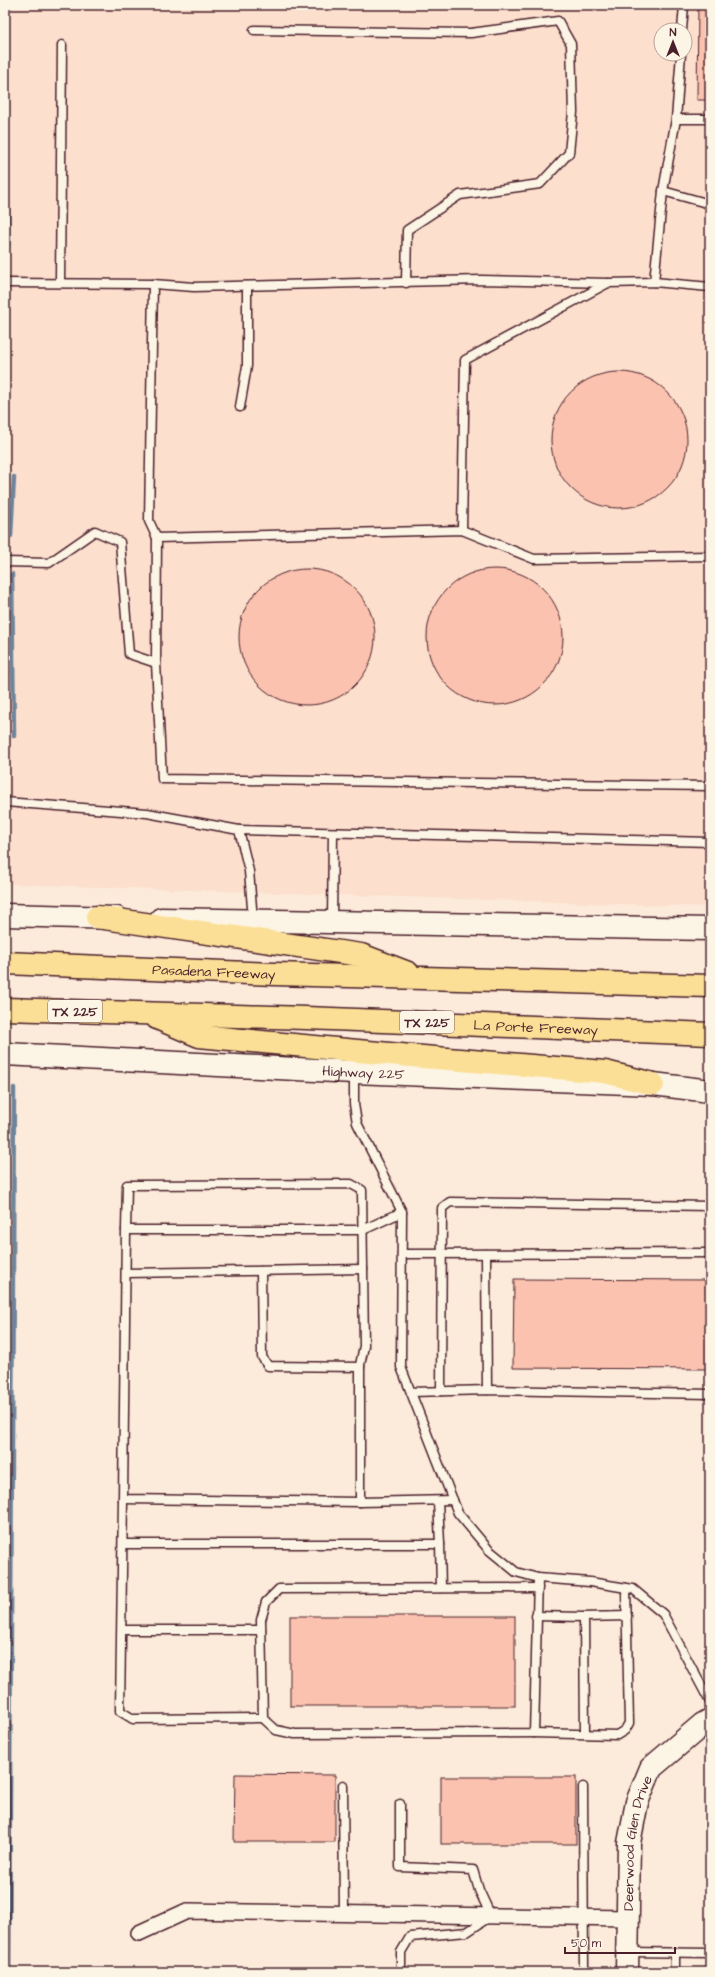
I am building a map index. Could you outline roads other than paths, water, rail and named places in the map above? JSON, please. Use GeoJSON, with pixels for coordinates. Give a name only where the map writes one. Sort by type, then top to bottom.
{"type":"FeatureCollection","features":[{"type":"Feature","properties":{"kind":"highway"},"geometry":{"type":"LineString","coordinates":[[97,917],[361,955],[424,979],[710,986]]}},
{"type":"Feature","properties":{"kind":"highway","name":"Pasadena Freeway"},"geometry":{"type":"LineString","coordinates":[[5,963],[424,979]]}},
{"type":"Feature","properties":{"kind":"highway","name":"TX 225"},"geometry":{"type":"LineString","coordinates":[[5,1009],[145,1013]]}},
{"type":"Feature","properties":{"kind":"highway"},"geometry":{"type":"LineString","coordinates":[[145,1013],[199,1036],[605,1072],[653,1084]]}},
{"type":"Feature","properties":{"kind":"highway","name":"La Porte Freeway"},"geometry":{"type":"LineString","coordinates":[[145,1013],[710,1034]]}},
{"type":"Feature","properties":{"kind":"main road"},"geometry":{"type":"LineString","coordinates":[[5,916],[710,929]]}},
{"type":"Feature","properties":{"kind":"main road","name":"Highway 225"},"geometry":{"type":"LineString","coordinates":[[11,1054],[354,1072],[653,1084],[710,1091]]}},
{"type":"Feature","properties":{"kind":"main road","name":"Deerwood Glen Drive"},"geometry":{"type":"LineString","coordinates":[[627,1962],[629,1843],[638,1802],[652,1768],[703,1724],[710,1720]]}},
{"type":"Feature","properties":{"kind":"street"},"geometry":{"type":"LineString","coordinates":[[139,1933],[187,1911],[627,1918]]}},
{"type":"Feature","properties":{"kind":"lane"},"geometry":{"type":"LineString","coordinates":[[683,22],[684,5]]}},
{"type":"Feature","properties":{"kind":"lane"},"geometry":{"type":"LineString","coordinates":[[254,30],[471,33],[558,22],[571,44],[573,112],[569,153],[540,184],[460,195],[407,230],[406,283]]}},
{"type":"Feature","properties":{"kind":"lane"},"geometry":{"type":"LineString","coordinates":[[60,282],[62,45]]}},
{"type":"Feature","properties":{"kind":"lane"},"geometry":{"type":"LineString","coordinates":[[654,282],[663,191],[676,119],[680,62]]}},
{"type":"Feature","properties":{"kind":"lane"},"geometry":{"type":"LineString","coordinates":[[676,119],[710,119]]}},
{"type":"Feature","properties":{"kind":"lane"},"geometry":{"type":"LineString","coordinates":[[663,191],[710,204]]}},
{"type":"Feature","properties":{"kind":"lane"},"geometry":{"type":"LineString","coordinates":[[5,283],[60,282],[153,284],[194,287],[481,280],[608,283],[654,282],[710,287]]}},
{"type":"Feature","properties":{"kind":"lane"},"geometry":{"type":"LineString","coordinates":[[462,530],[465,360],[608,283]]}},
{"type":"Feature","properties":{"kind":"lane"},"geometry":{"type":"LineString","coordinates":[[153,284],[149,521],[157,538],[156,663],[162,779],[710,786]]}},
{"type":"Feature","properties":{"kind":"lane"},"geometry":{"type":"LineString","coordinates":[[240,408],[247,366],[247,286]]}},
{"type":"Feature","properties":{"kind":"lane"},"geometry":{"type":"LineString","coordinates":[[157,538],[462,530],[534,559],[710,556]]}},
{"type":"Feature","properties":{"kind":"lane"},"geometry":{"type":"LineString","coordinates":[[5,562],[49,563],[94,532],[120,542],[129,654],[156,663]]}},
{"type":"Feature","properties":{"kind":"lane"},"geometry":{"type":"LineString","coordinates":[[5,802],[147,813],[239,830],[710,842]]}},
{"type":"Feature","properties":{"kind":"lane"},"geometry":{"type":"LineString","coordinates":[[239,830],[249,871],[253,921]]}},
{"type":"Feature","properties":{"kind":"lane"},"geometry":{"type":"LineString","coordinates":[[332,922],[333,833]]}},
{"type":"Feature","properties":{"kind":"lane"},"geometry":{"type":"LineString","coordinates":[[354,1072],[354,1104],[358,1122],[402,1212],[401,1368],[458,1513],[489,1550],[516,1572],[538,1578],[590,1582],[633,1589],[663,1614],[710,1702]]}},
{"type":"Feature","properties":{"kind":"lane"},"geometry":{"type":"LineString","coordinates":[[360,1502],[360,1367],[364,1346],[362,1190],[351,1184],[127,1185],[120,1711],[133,1719],[263,1718],[276,1730],[295,1734],[617,1734],[625,1730],[628,1723],[626,1588]]}},
{"type":"Feature","properties":{"kind":"lane"},"geometry":{"type":"LineString","coordinates":[[441,1391],[442,1208],[450,1202],[710,1206]]}},
{"type":"Feature","properties":{"kind":"lane"},"geometry":{"type":"LineString","coordinates":[[126,1230],[363,1230],[402,1212]]}},
{"type":"Feature","properties":{"kind":"lane"},"geometry":{"type":"LineString","coordinates":[[402,1254],[710,1253]]}},
{"type":"Feature","properties":{"kind":"lane"},"geometry":{"type":"LineString","coordinates":[[486,1254],[487,1390]]}},
{"type":"Feature","properties":{"kind":"lane"},"geometry":{"type":"LineString","coordinates":[[126,1272],[363,1269]]}},
{"type":"Feature","properties":{"kind":"lane"},"geometry":{"type":"LineString","coordinates":[[260,1271],[262,1356],[268,1366],[360,1367]]}},
{"type":"Feature","properties":{"kind":"lane"},"geometry":{"type":"LineString","coordinates":[[411,1392],[487,1390],[710,1394]]}},
{"type":"Feature","properties":{"kind":"lane"},"geometry":{"type":"LineString","coordinates":[[123,1500],[360,1502],[453,1500]]}},
{"type":"Feature","properties":{"kind":"lane"},"geometry":{"type":"LineString","coordinates":[[438,1501],[441,1588]]}},
{"type":"Feature","properties":{"kind":"lane"},"geometry":{"type":"LineString","coordinates":[[123,1544],[440,1544]]}},
{"type":"Feature","properties":{"kind":"lane"},"geometry":{"type":"LineString","coordinates":[[534,1733],[538,1578]]}},
{"type":"Feature","properties":{"kind":"lane"},"geometry":{"type":"LineString","coordinates":[[263,1718],[260,1620],[266,1602],[279,1589],[538,1588]]}},
{"type":"Feature","properties":{"kind":"lane"},"geometry":{"type":"LineString","coordinates":[[536,1616],[627,1616]]}},
{"type":"Feature","properties":{"kind":"lane"},"geometry":{"type":"LineString","coordinates":[[584,1617],[584,1734]]}},
{"type":"Feature","properties":{"kind":"lane"},"geometry":{"type":"LineString","coordinates":[[122,1630],[261,1630]]}},
{"type":"Feature","properties":{"kind":"lane"},"geometry":{"type":"LineString","coordinates":[[343,1785],[344,1914]]}},
{"type":"Feature","properties":{"kind":"lane"},"geometry":{"type":"LineString","coordinates":[[584,1787],[584,1972]]}},
{"type":"Feature","properties":{"kind":"lane"},"geometry":{"type":"LineString","coordinates":[[400,1804],[400,1867],[473,1870],[479,1890],[491,1916],[467,1932],[410,1937],[401,1952],[401,1972]]}},
{"type":"Feature","properties":{"kind":"lane"},"geometry":{"type":"LineString","coordinates":[[627,1962],[675,1952],[710,1953]]}},
{"type":"Feature","properties":{"kind":"lane"},"geometry":{"type":"LineString","coordinates":[[675,1952],[675,1972]]}},
{"type":"Feature","properties":{"kind":"waterway"},"geometry":{"type":"LineString","coordinates":[[6,5],[8,246]]}},
{"type":"Feature","properties":{"kind":"waterway"},"geometry":{"type":"LineString","coordinates":[[11,536],[14,477]]}},
{"type":"Feature","properties":{"kind":"waterway"},"geometry":{"type":"LineString","coordinates":[[12,574],[14,736]]}},
{"type":"Feature","properties":{"kind":"waterway"},"geometry":{"type":"LineString","coordinates":[[9,1972],[14,1088]]}}]}
